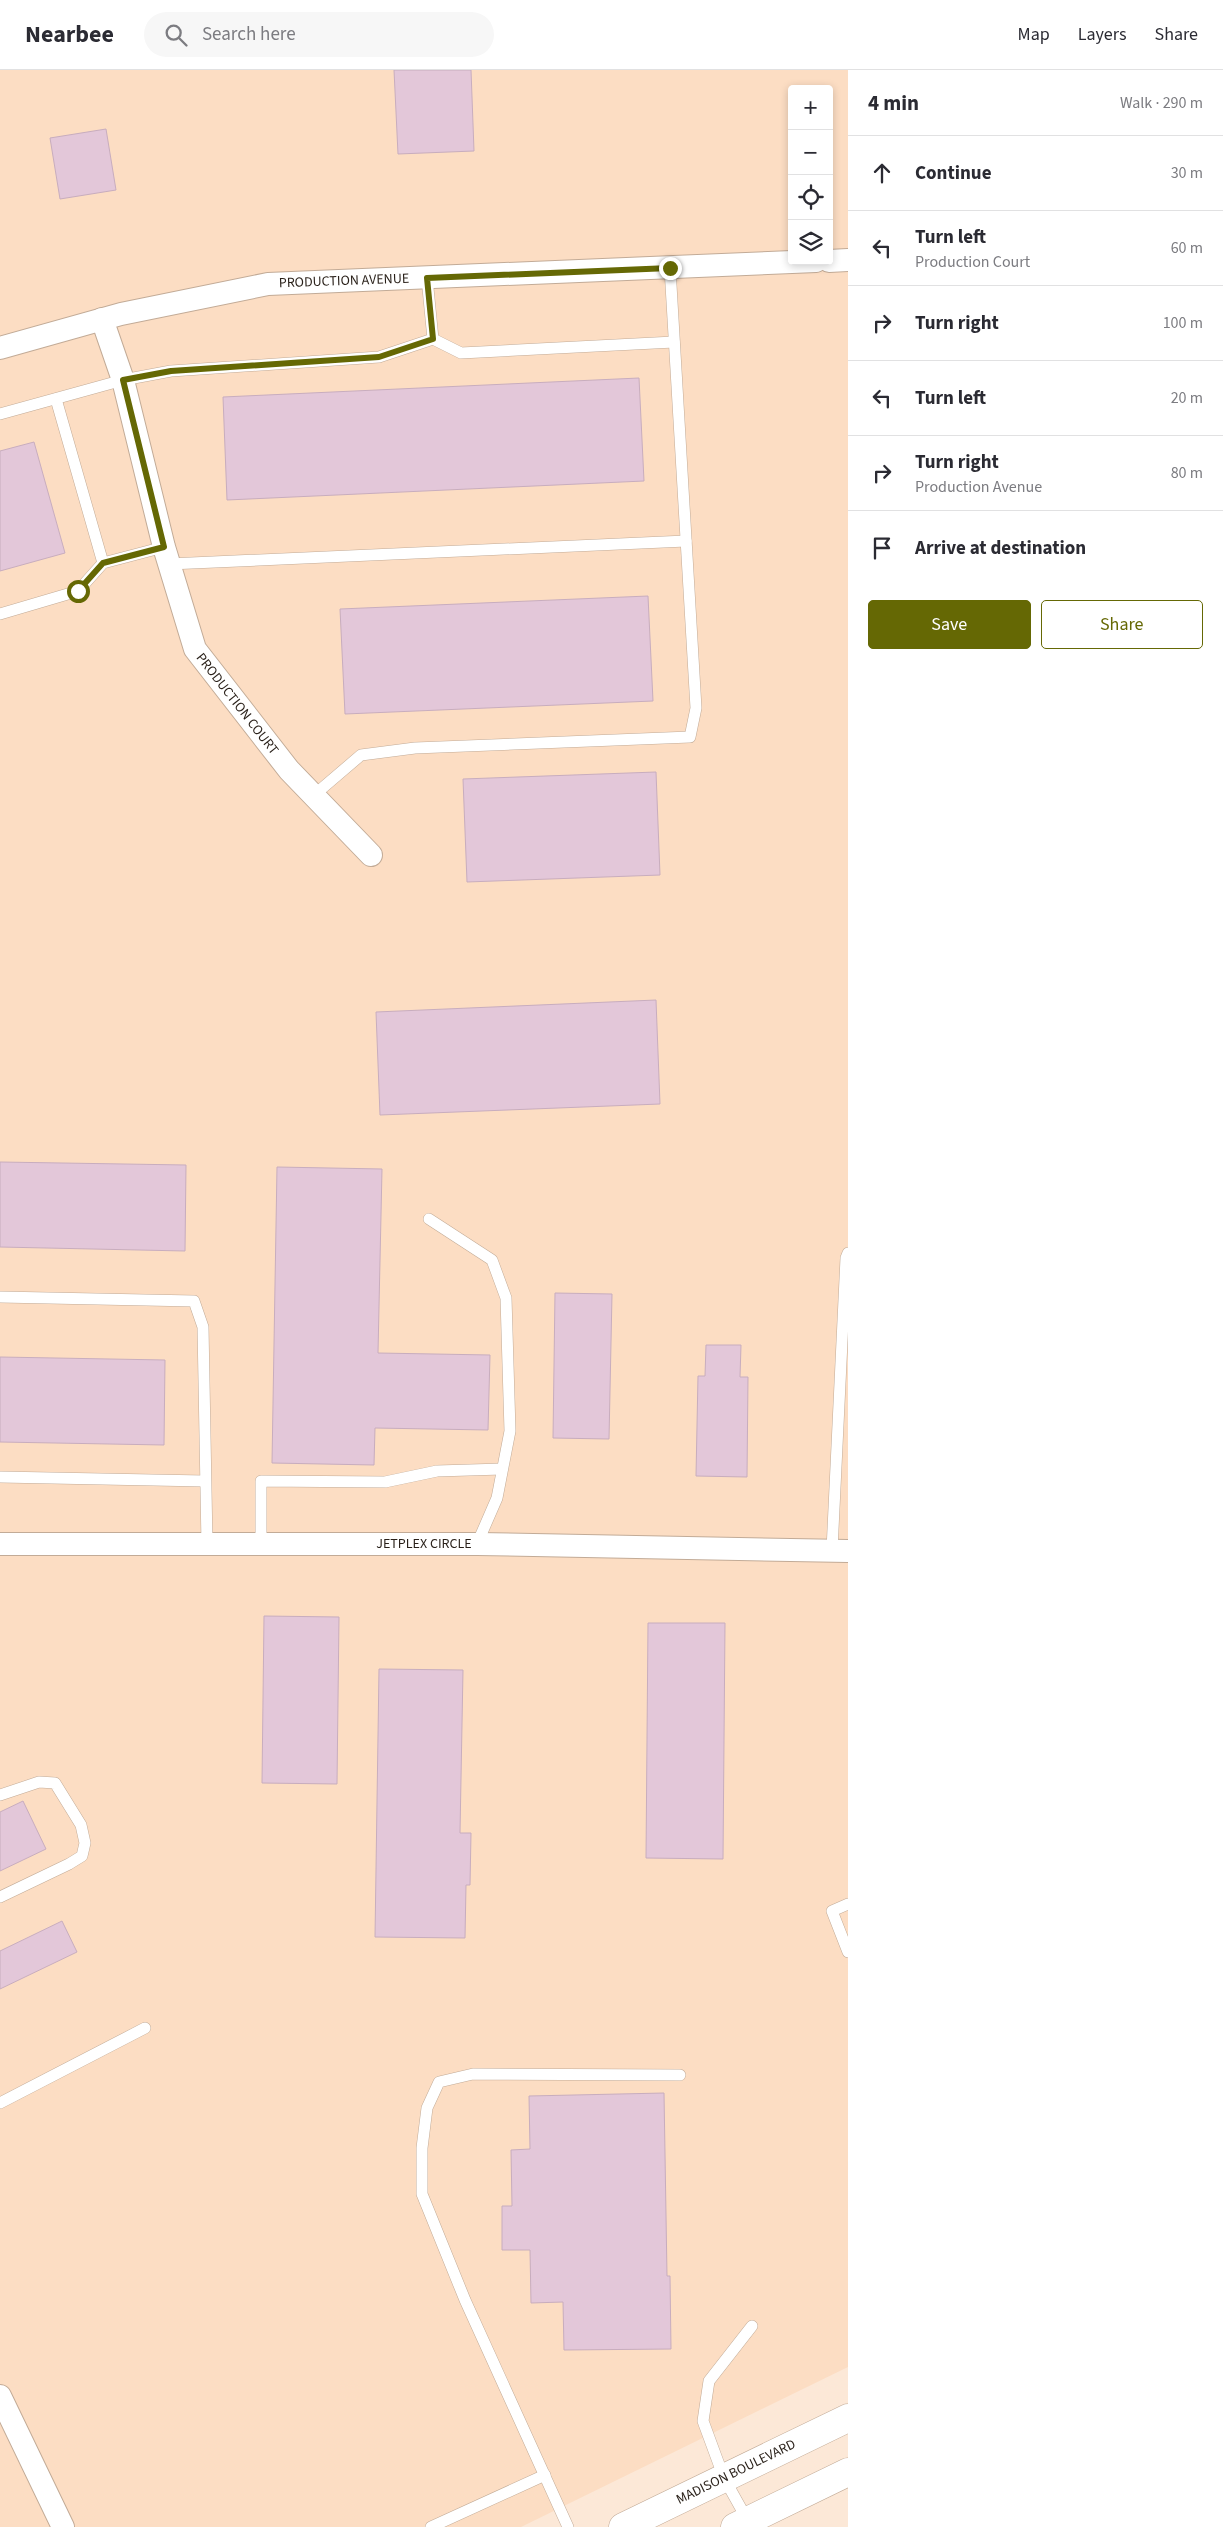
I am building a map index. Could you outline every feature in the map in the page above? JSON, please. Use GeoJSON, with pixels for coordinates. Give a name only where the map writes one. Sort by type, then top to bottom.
{"type":"FeatureCollection","features":[{"type":"Feature","properties":{"kind":"main road","name":"MADISON BOULEVARD"},"geometry":{"type":"LineString","coordinates":[[623,2527],[848,2418]]}},
{"type":"Feature","properties":{"kind":"main road"},"geometry":{"type":"LineString","coordinates":[[741,2524],[848,2472]]}},
{"type":"Feature","properties":{"kind":"street"},"geometry":{"type":"LineString","coordinates":[[833,261],[848,260]]}},
{"type":"Feature","properties":{"kind":"street","name":"PRODUCTION AVENUE"},"geometry":{"type":"LineString","coordinates":[[0,348],[102,320],[268,284],[788,262]]}},
{"type":"Feature","properties":{"kind":"street","name":"PRODUCTION COURT"},"geometry":{"type":"LineString","coordinates":[[102,320],[123,380],[166,555],[195,649],[289,770],[371,855]]}},
{"type":"Feature","properties":{"kind":"street","name":"JETPLEX CIRCLE"},"geometry":{"type":"LineString","coordinates":[[0,1544],[477,1544],[840,1550]]}},
{"type":"Feature","properties":{"kind":"street"},"geometry":{"type":"LineString","coordinates":[[0,2396],[63,2527]]}},
{"type":"Feature","properties":{"kind":"lane"},"geometry":{"type":"LineString","coordinates":[[313,796],[361,755],[415,748],[690,737],[696,708],[670,268]]}},
{"type":"Feature","properties":{"kind":"lane"},"geometry":{"type":"LineString","coordinates":[[427,278],[433,339]]}},
{"type":"Feature","properties":{"kind":"lane"},"geometry":{"type":"LineString","coordinates":[[0,414],[123,380],[171,371],[379,357],[433,339],[460,353],[674,342]]}},
{"type":"Feature","properties":{"kind":"lane"},"geometry":{"type":"LineString","coordinates":[[56,399],[103,563]]}},
{"type":"Feature","properties":{"kind":"lane"},"geometry":{"type":"LineString","coordinates":[[0,614],[78,591],[103,563],[166,555],[686,541]]}},
{"type":"Feature","properties":{"kind":"lane"},"geometry":{"type":"LineString","coordinates":[[429,1219],[492,1260],[506,1298],[510,1431],[497,1498],[477,1544]]}},
{"type":"Feature","properties":{"kind":"lane"},"geometry":{"type":"LineString","coordinates":[[840,1550],[846,1258],[848,1253]]}},
{"type":"Feature","properties":{"kind":"lane"},"geometry":{"type":"LineString","coordinates":[[0,1297],[194,1301],[203,1327],[204,1481],[207,1544]]}},
{"type":"Feature","properties":{"kind":"lane"},"geometry":{"type":"LineString","coordinates":[[261,1544],[261,1481],[385,1482],[437,1470],[502,1469]]}},
{"type":"Feature","properties":{"kind":"lane"},"geometry":{"type":"LineString","coordinates":[[0,1477],[204,1481]]}},
{"type":"Feature","properties":{"kind":"lane"},"geometry":{"type":"LineString","coordinates":[[0,1795],[39,1782],[55,1783],[81,1825],[85,1843],[82,1856],[0,1897]]}},
{"type":"Feature","properties":{"kind":"lane"},"geometry":{"type":"LineString","coordinates":[[848,1904],[832,1911],[848,1952]]}},
{"type":"Feature","properties":{"kind":"lane"},"geometry":{"type":"LineString","coordinates":[[0,2104],[146,2028]]}},
{"type":"Feature","properties":{"kind":"lane"},"geometry":{"type":"LineString","coordinates":[[568,2527],[465,2300],[422,2194],[422,2148],[427,2108],[439,2082],[473,2074],[680,2074]]}},
{"type":"Feature","properties":{"kind":"lane"},"geometry":{"type":"LineString","coordinates":[[741,2524],[703,2421],[709,2382],[752,2326]]}},
{"type":"Feature","properties":{"kind":"lane"},"geometry":{"type":"LineString","coordinates":[[431,2527],[545,2475]]}},
{"type":"Feature","properties":{"kind":"shaded area"},"geometry":{"type":"Polygon","coordinates":[[[0,70],[848,70],[848,2367],[521,2527],[0,2527],[0,70]]]}},
{"type":"Feature","properties":{"kind":"building"},"geometry":{"type":"Polygon","coordinates":[[[394,70],[471,70],[474,151],[398,154],[394,70]]]}},
{"type":"Feature","properties":{"kind":"building"},"geometry":{"type":"Polygon","coordinates":[[[106,129],[116,190],[60,199],[50,138],[106,129]]]}},
{"type":"Feature","properties":{"kind":"building"},"geometry":{"type":"Polygon","coordinates":[[[639,378],[644,481],[227,500],[223,397],[639,378]]]}},
{"type":"Feature","properties":{"kind":"building"},"geometry":{"type":"Polygon","coordinates":[[[34,442],[65,553],[0,571],[0,451],[34,442]]]}},
{"type":"Feature","properties":{"kind":"building"},"geometry":{"type":"Polygon","coordinates":[[[648,596],[653,701],[345,714],[340,609],[648,596]]]}},
{"type":"Feature","properties":{"kind":"building"},"geometry":{"type":"Polygon","coordinates":[[[656,772],[660,875],[467,882],[463,779],[656,772]]]}},
{"type":"Feature","properties":{"kind":"building"},"geometry":{"type":"Polygon","coordinates":[[[656,1000],[660,1104],[380,1115],[376,1012],[656,1000]]]}},
{"type":"Feature","properties":{"kind":"building"},"geometry":{"type":"Polygon","coordinates":[[[0,1162],[186,1165],[185,1251],[0,1247],[0,1162]]]}},
{"type":"Feature","properties":{"kind":"building"},"geometry":{"type":"Polygon","coordinates":[[[277,1167],[382,1169],[378,1353],[490,1355],[488,1430],[375,1428],[374,1465],[272,1463],[277,1167]]]}},
{"type":"Feature","properties":{"kind":"building"},"geometry":{"type":"Polygon","coordinates":[[[555,1293],[612,1294],[609,1439],[553,1438],[555,1293]]]}},
{"type":"Feature","properties":{"kind":"building"},"geometry":{"type":"Polygon","coordinates":[[[706,1345],[741,1345],[740,1377],[748,1377],[747,1477],[696,1476],[698,1376],[705,1376],[706,1345]]]}},
{"type":"Feature","properties":{"kind":"building"},"geometry":{"type":"Polygon","coordinates":[[[0,1357],[165,1360],[164,1445],[0,1442],[0,1357]]]}},
{"type":"Feature","properties":{"kind":"building"},"geometry":{"type":"Polygon","coordinates":[[[264,1616],[339,1617],[337,1784],[262,1783],[264,1616]]]}},
{"type":"Feature","properties":{"kind":"building"},"geometry":{"type":"Polygon","coordinates":[[[648,1623],[725,1623],[723,1859],[646,1858],[648,1623]]]}},
{"type":"Feature","properties":{"kind":"building"},"geometry":{"type":"Polygon","coordinates":[[[379,1669],[463,1670],[460,1833],[471,1833],[470,1885],[466,1885],[465,1938],[375,1937],[379,1669]]]}},
{"type":"Feature","properties":{"kind":"building"},"geometry":{"type":"Polygon","coordinates":[[[23,1801],[46,1849],[0,1871],[0,1812],[23,1801]]]}},
{"type":"Feature","properties":{"kind":"building"},"geometry":{"type":"Polygon","coordinates":[[[62,1921],[77,1952],[0,1989],[0,1951],[62,1921]]]}},
{"type":"Feature","properties":{"kind":"building"},"geometry":{"type":"Polygon","coordinates":[[[664,2093],[667,2276],[670,2276],[671,2349],[564,2350],[563,2302],[531,2303],[530,2250],[502,2250],[502,2206],[512,2206],[511,2150],[530,2149],[529,2096],[664,2093]]]}},
{"type":"Feature","properties":{"kind":"route"},"geometry":{"type":"LineString","coordinates":[[78,591],[103,563],[164,547],[123,380],[171,371],[379,357],[433,339],[427,278],[670,268]]}}]}
